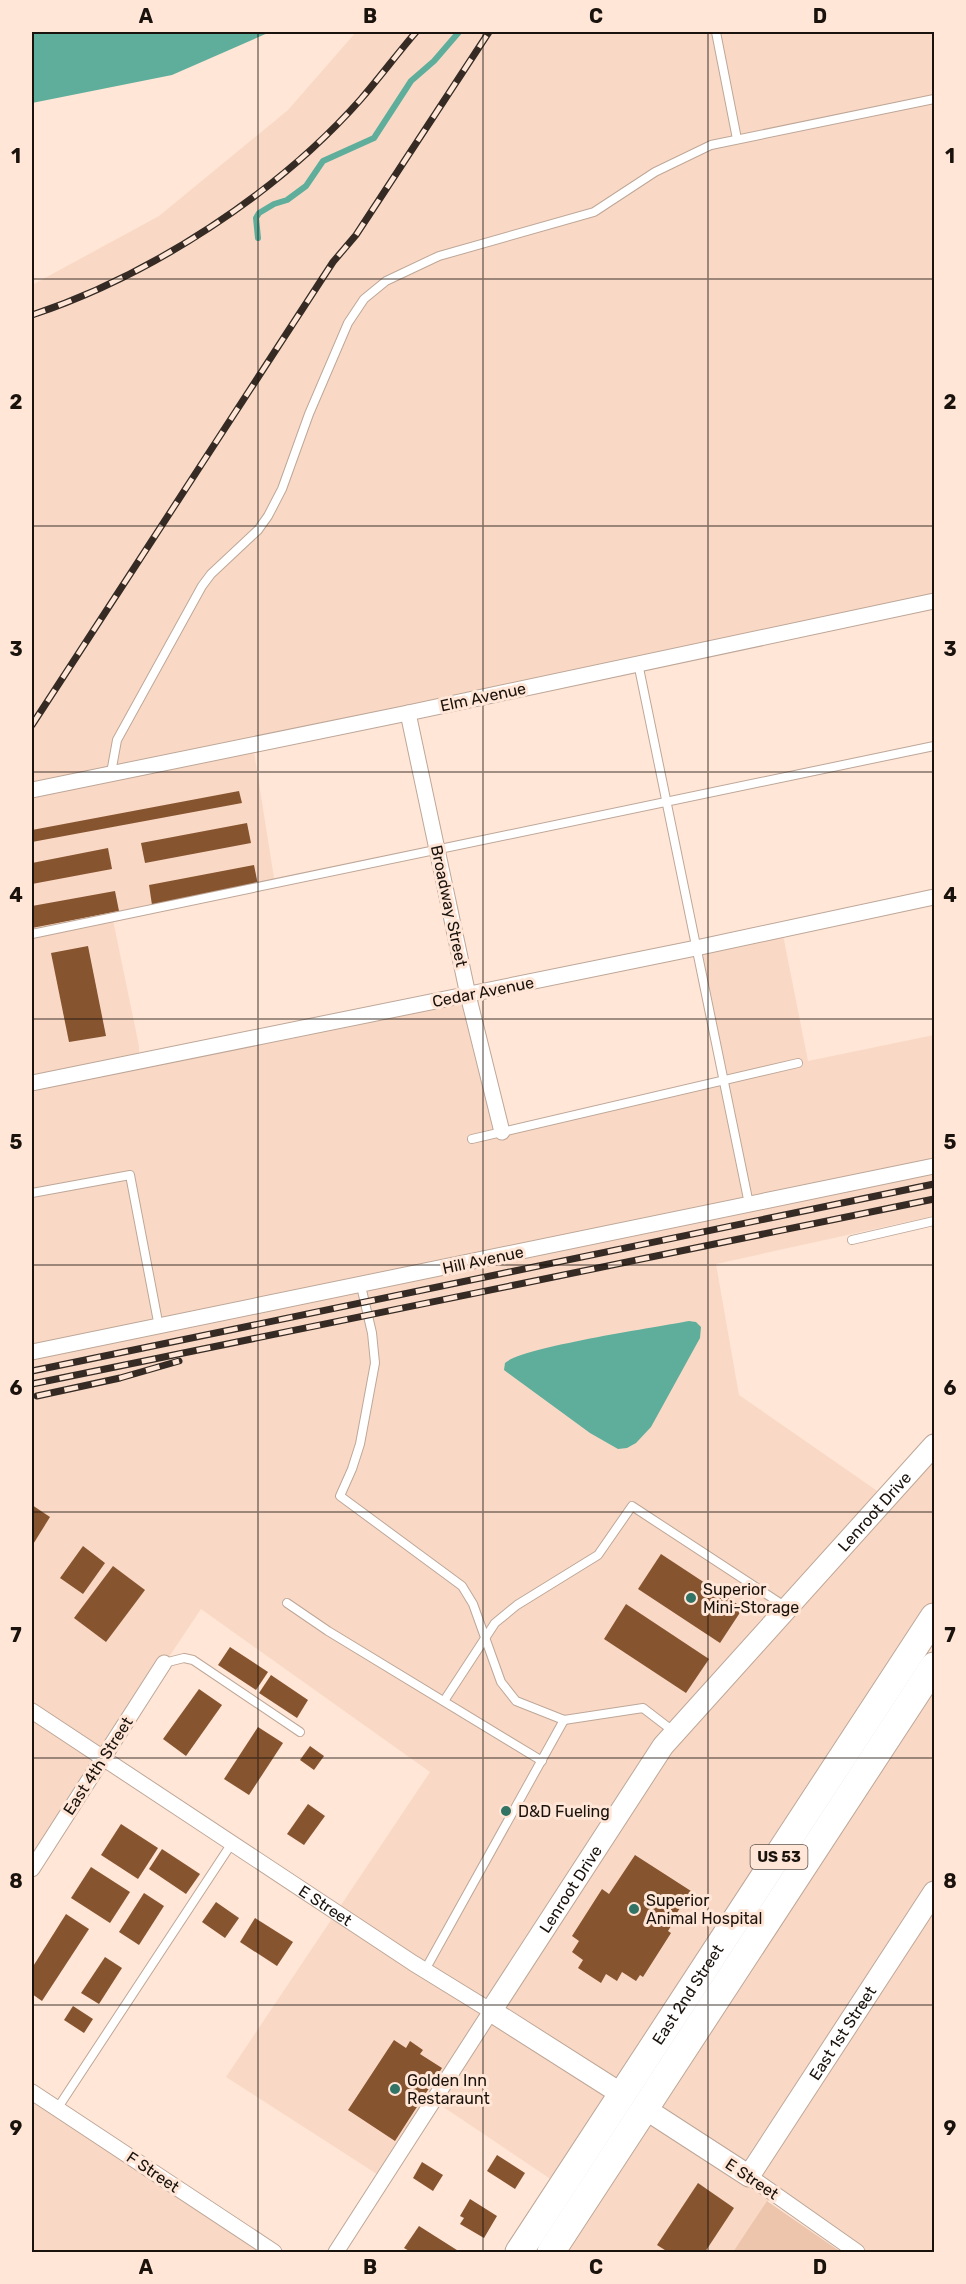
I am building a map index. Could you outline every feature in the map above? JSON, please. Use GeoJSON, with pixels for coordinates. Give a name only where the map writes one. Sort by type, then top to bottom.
{"type":"FeatureCollection","features":[{"type":"Feature","properties":{"kind":"highway","name":"East 2nd Street"},"geometry":{"type":"LineString","coordinates":[[551,2253],[633,2102],[934,1617]]}},
{"type":"Feature","properties":{"kind":"highway","name":"East 2nd Street"},"geometry":{"type":"LineString","coordinates":[[519,2253],[633,2102],[934,1666]]}},
{"type":"Feature","properties":{"kind":"street","name":"Elm Avenue"},"geometry":{"type":"LineString","coordinates":[[32,790],[934,601]]}},
{"type":"Feature","properties":{"kind":"street","name":"Broadway Street"},"geometry":{"type":"LineString","coordinates":[[408,713],[468,995],[502,1132]]}},
{"type":"Feature","properties":{"kind":"street","name":"Cedar Avenue"},"geometry":{"type":"LineString","coordinates":[[32,1083],[696,948],[934,897]]}},
{"type":"Feature","properties":{"kind":"street","name":"Hill Avenue"},"geometry":{"type":"LineString","coordinates":[[32,1352],[361,1286],[934,1166]]}},
{"type":"Feature","properties":{"kind":"street","name":"Lenroot Drive"},"geometry":{"type":"LineString","coordinates":[[336,2253],[663,1746],[934,1445]]}},
{"type":"Feature","properties":{"kind":"street","name":"East 4th Street"},"geometry":{"type":"LineString","coordinates":[[32,1869],[164,1663]]}},
{"type":"Feature","properties":{"kind":"street","name":"E Street"},"geometry":{"type":"LineString","coordinates":[[32,1711],[424,1971],[749,2176],[857,2253]]}},
{"type":"Feature","properties":{"kind":"street","name":"East 1st Street"},"geometry":{"type":"LineString","coordinates":[[749,2176],[934,1892]]}},
{"type":"Feature","properties":{"kind":"street","name":"F Street"},"geometry":{"type":"LineString","coordinates":[[32,2092],[274,2253]]}},
{"type":"Feature","properties":{"kind":"lane"},"geometry":{"type":"LineString","coordinates":[[716,32],[737,139]]}},
{"type":"Feature","properties":{"kind":"lane"},"geometry":{"type":"LineString","coordinates":[[111,774],[117,740],[197,594],[211,574],[258,530],[272,509],[348,323],[364,299],[386,280],[439,256],[594,212],[655,172],[701,149],[737,139],[934,99]]}},
{"type":"Feature","properties":{"kind":"lane"},"geometry":{"type":"LineString","coordinates":[[638,663],[749,1204]]}},
{"type":"Feature","properties":{"kind":"lane"},"geometry":{"type":"LineString","coordinates":[[32,934],[934,746]]}},
{"type":"Feature","properties":{"kind":"lane"},"geometry":{"type":"LineString","coordinates":[[472,1139],[798,1063]]}},
{"type":"Feature","properties":{"kind":"lane"},"geometry":{"type":"LineString","coordinates":[[32,1193],[130,1175],[159,1327]]}},
{"type":"Feature","properties":{"kind":"lane"},"geometry":{"type":"LineString","coordinates":[[852,1240],[934,1221]]}},
{"type":"Feature","properties":{"kind":"lane"},"geometry":{"type":"LineString","coordinates":[[361,1286],[372,1333],[375,1363],[360,1444],[340,1496],[456,1580],[468,1593],[496,1670],[508,1693],[525,1706],[564,1720],[643,1708],[675,1733]]}},
{"type":"Feature","properties":{"kind":"lane"},"geometry":{"type":"LineString","coordinates":[[444,1701],[485,1636],[504,1614],[598,1555],[632,1506],[787,1608]]}},
{"type":"Feature","properties":{"kind":"lane"},"geometry":{"type":"LineString","coordinates":[[287,1603],[328,1631],[542,1761]]}},
{"type":"Feature","properties":{"kind":"lane"},"geometry":{"type":"LineString","coordinates":[[164,1663],[184,1658],[193,1660],[300,1731]]}},
{"type":"Feature","properties":{"kind":"lane"},"geometry":{"type":"LineString","coordinates":[[424,1971],[564,1720]]}},
{"type":"Feature","properties":{"kind":"lane"},"geometry":{"type":"LineString","coordinates":[[57,2109],[232,1843]]}},
{"type":"Feature","properties":{"kind":"shaded area"},"geometry":{"type":"Polygon","coordinates":[[[356,32],[934,32],[934,601],[408,713],[254,752],[275,884],[113,913],[139,1046],[139,1059],[468,995],[502,1132],[724,1081],[696,948],[783,935],[808,1061],[934,1035],[934,1216],[716,1264],[739,1395],[886,1497],[934,1445],[934,1617],[552,2180],[433,2100],[383,2178],[226,2077],[430,1772],[201,1609],[32,1862],[32,285],[159,216],[288,110],[356,32]]]}},
{"type":"Feature","properties":{"kind":"shaded area"},"geometry":{"type":"Polygon","coordinates":[[[934,1666],[934,2252],[864,2252],[774,2193],[733,2252],[551,2252],[934,1666]]]}},
{"type":"Feature","properties":{"kind":"shaded area"},"geometry":{"type":"Polygon","coordinates":[[[32,2099],[269,2252],[32,2252],[32,2099]]]}},
{"type":"Feature","properties":{"kind":"shaded area"},"geometry":{"type":"Polygon","coordinates":[[[767,2201],[841,2252],[733,2252],[767,2201]]]}},
{"type":"Feature","properties":{"kind":"water"},"geometry":{"type":"Polygon","coordinates":[[[32,32],[270,32],[172,75],[32,103],[32,32]]]}},
{"type":"Feature","properties":{"kind":"water"},"geometry":{"type":"Polygon","coordinates":[[[689,1321],[696,1322],[701,1327],[700,1338],[651,1427],[636,1443],[627,1448],[618,1449],[590,1433],[504,1370],[505,1363],[517,1357],[563,1344],[689,1321]]]}},
{"type":"Feature","properties":{"kind":"building"},"geometry":{"type":"Polygon","coordinates":[[[239,791],[242,803],[32,842],[32,830],[239,791]]]}},
{"type":"Feature","properties":{"kind":"building"},"geometry":{"type":"Polygon","coordinates":[[[247,823],[251,843],[145,863],[141,843],[247,823]]]}},
{"type":"Feature","properties":{"kind":"building"},"geometry":{"type":"Polygon","coordinates":[[[108,848],[112,869],[32,884],[32,863],[108,848]]]}},
{"type":"Feature","properties":{"kind":"building"},"geometry":{"type":"Polygon","coordinates":[[[254,865],[258,885],[152,905],[149,885],[254,865]]]}},
{"type":"Feature","properties":{"kind":"building"},"geometry":{"type":"Polygon","coordinates":[[[115,891],[119,911],[32,928],[32,906],[115,891]]]}},
{"type":"Feature","properties":{"kind":"building"},"geometry":{"type":"Polygon","coordinates":[[[88,946],[106,1036],[69,1042],[51,953],[88,946]]]}},
{"type":"Feature","properties":{"kind":"building"},"geometry":{"type":"Polygon","coordinates":[[[32,1505],[50,1517],[32,1546],[32,1505]]]}},
{"type":"Feature","properties":{"kind":"building"},"geometry":{"type":"Polygon","coordinates":[[[83,1546],[105,1563],[83,1594],[60,1578],[83,1546]]]}},
{"type":"Feature","properties":{"kind":"building"},"geometry":{"type":"Polygon","coordinates":[[[661,1554],[743,1608],[720,1643],[638,1589],[661,1554]]]}},
{"type":"Feature","properties":{"kind":"building"},"geometry":{"type":"Polygon","coordinates":[[[113,1566],[145,1590],[106,1642],[74,1618],[113,1566]]]}},
{"type":"Feature","properties":{"kind":"building"},"geometry":{"type":"Polygon","coordinates":[[[626,1604],[709,1659],[686,1693],[604,1639],[626,1604]]]}},
{"type":"Feature","properties":{"kind":"building"},"geometry":{"type":"Polygon","coordinates":[[[230,1647],[268,1672],[256,1690],[218,1665],[230,1647]]]}},
{"type":"Feature","properties":{"kind":"building"},"geometry":{"type":"Polygon","coordinates":[[[271,1675],[308,1700],[297,1718],[259,1693],[271,1675]]]}},
{"type":"Feature","properties":{"kind":"building"},"geometry":{"type":"Polygon","coordinates":[[[199,1689],[222,1705],[186,1756],[163,1739],[199,1689]]]}},
{"type":"Feature","properties":{"kind":"building"},"geometry":{"type":"Polygon","coordinates":[[[258,1727],[283,1743],[249,1795],[224,1779],[258,1727]]]}},
{"type":"Feature","properties":{"kind":"building"},"geometry":{"type":"Polygon","coordinates":[[[310,1746],[324,1756],[314,1770],[300,1760],[310,1746]]]}},
{"type":"Feature","properties":{"kind":"building"},"geometry":{"type":"Polygon","coordinates":[[[308,1804],[325,1816],[304,1845],[287,1834],[308,1804]]]}},
{"type":"Feature","properties":{"kind":"building"},"geometry":{"type":"Polygon","coordinates":[[[121,1824],[158,1848],[138,1879],[101,1855],[121,1824]]]}},
{"type":"Feature","properties":{"kind":"building"},"geometry":{"type":"Polygon","coordinates":[[[162,1849],[200,1874],[186,1894],[149,1869],[162,1849]]]}},
{"type":"Feature","properties":{"kind":"building","name":"Superior Animal Hospital"},"geometry":{"type":"Polygon","coordinates":[[[635,1855],[691,1891],[669,1925],[671,1926],[668,1931],[671,1933],[643,1977],[640,1975],[636,1981],[622,1972],[617,1981],[606,1974],[601,1983],[578,1968],[583,1960],[572,1952],[579,1941],[572,1936],[602,1889],[609,1894],[635,1855]]]}},
{"type":"Feature","properties":{"kind":"building"},"geometry":{"type":"Polygon","coordinates":[[[91,1867],[130,1892],[110,1923],[71,1898],[91,1867]]]}},
{"type":"Feature","properties":{"kind":"building"},"geometry":{"type":"Polygon","coordinates":[[[144,1893],[164,1906],[139,1945],[119,1932],[144,1893]]]}},
{"type":"Feature","properties":{"kind":"building"},"geometry":{"type":"Polygon","coordinates":[[[216,1902],[239,1918],[225,1938],[202,1922],[216,1902]]]}},
{"type":"Feature","properties":{"kind":"building"},"geometry":{"type":"Polygon","coordinates":[[[66,1914],[89,1929],[42,2001],[32,1994],[32,1968],[66,1914]]]}},
{"type":"Feature","properties":{"kind":"building"},"geometry":{"type":"Polygon","coordinates":[[[255,1918],[293,1942],[277,1966],[240,1942],[255,1918]]]}},
{"type":"Feature","properties":{"kind":"building"},"geometry":{"type":"Polygon","coordinates":[[[105,1957],[122,1968],[99,2004],[81,1993],[105,1957]]]}},
{"type":"Feature","properties":{"kind":"building"},"geometry":{"type":"Polygon","coordinates":[[[73,2006],[93,2019],[84,2033],[64,2020],[73,2006]]]}},
{"type":"Feature","properties":{"kind":"building","name":"Golden Inn Restaraunt"},"geometry":{"type":"Polygon","coordinates":[[[394,2040],[406,2048],[410,2041],[423,2050],[420,2054],[442,2068],[395,2141],[348,2110],[394,2040]]]}},
{"type":"Feature","properties":{"kind":"building"},"geometry":{"type":"Polygon","coordinates":[[[497,2155],[525,2173],[515,2189],[487,2171],[497,2155]]]}},
{"type":"Feature","properties":{"kind":"building"},"geometry":{"type":"Polygon","coordinates":[[[422,2162],[443,2175],[433,2191],[413,2178],[422,2162]]]}},
{"type":"Feature","properties":{"kind":"building"},"geometry":{"type":"Polygon","coordinates":[[[698,2183],[734,2208],[705,2252],[668,2252],[657,2245],[698,2183]]]}},
{"type":"Feature","properties":{"kind":"building"},"geometry":{"type":"Polygon","coordinates":[[[470,2199],[497,2216],[484,2238],[460,2224],[464,2218],[460,2216],[470,2199]]]}},
{"type":"Feature","properties":{"kind":"building"},"geometry":{"type":"Polygon","coordinates":[[[419,2226],[460,2252],[411,2252],[404,2248],[419,2226]]]}},
{"type":"Feature","properties":{"kind":"waterway"},"geometry":{"type":"LineString","coordinates":[[258,238],[256,218],[259,213],[274,204],[287,200],[306,186],[323,161],[374,138],[411,81],[434,61],[459,32]]}},
{"type":"Feature","properties":{"kind":"railway"},"geometry":{"type":"LineString","coordinates":[[32,315],[122,278],[210,228],[252,198],[328,134],[361,99],[416,32]]}},
{"type":"Feature","properties":{"kind":"railway"},"geometry":{"type":"LineString","coordinates":[[32,725],[333,262],[356,235],[489,32]]}},
{"type":"Feature","properties":{"kind":"railway"},"geometry":{"type":"LineString","coordinates":[[32,1371],[934,1184]]}},
{"type":"Feature","properties":{"kind":"railway"},"geometry":{"type":"LineString","coordinates":[[32,1384],[934,1199]]}},
{"type":"Feature","properties":{"kind":"railway"},"geometry":{"type":"LineString","coordinates":[[37,1396],[120,1378],[179,1361]]}},
{"type":"Feature","properties":{"kind":"place","name":"Superior Mini-Storage"},"geometry":{"type":"Point","coordinates":[691,1598]}},
{"type":"Feature","properties":{"kind":"place","name":"D&D Fueling"},"geometry":{"type":"Point","coordinates":[506,1811]}},
{"type":"Feature","properties":{"kind":"place","name":"Superior Animal Hospital"},"geometry":{"type":"Point","coordinates":[634,1909]}},
{"type":"Feature","properties":{"kind":"place","name":"Golden Inn Restaraunt"},"geometry":{"type":"Point","coordinates":[395,2089]}}]}
